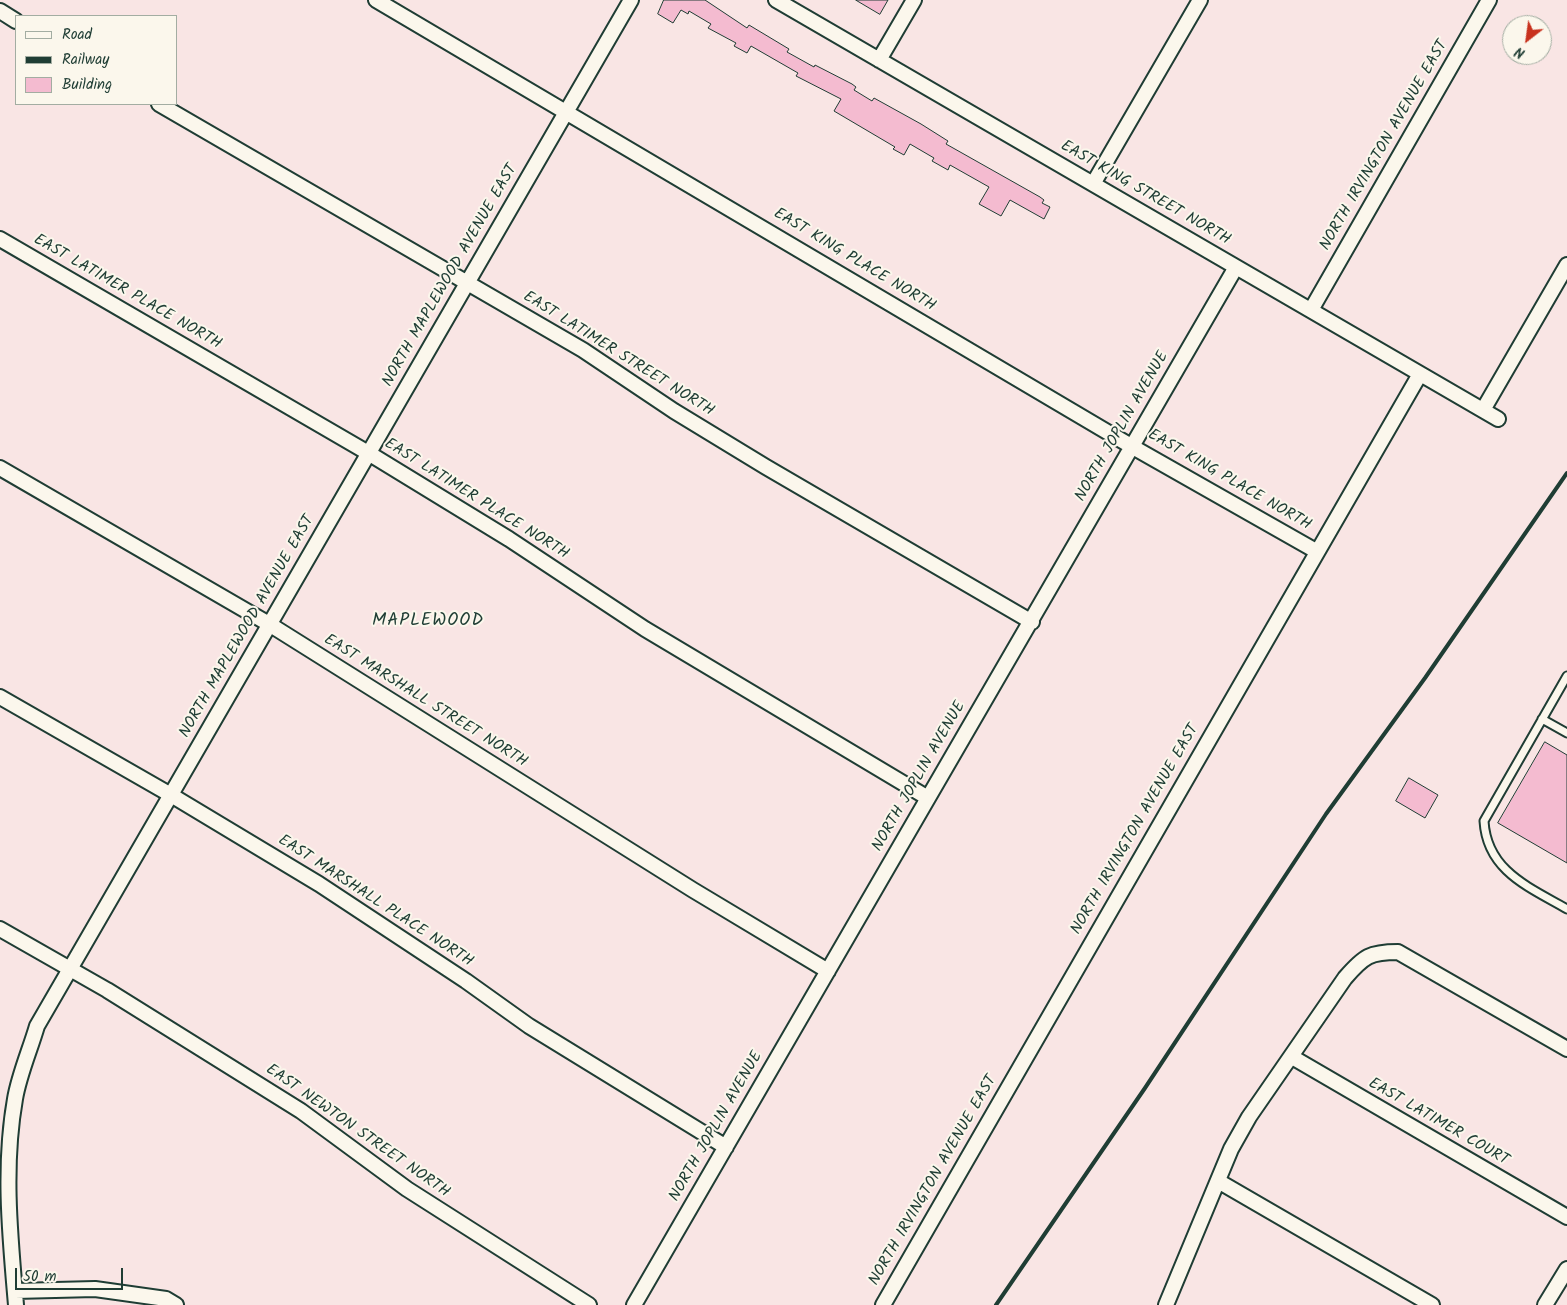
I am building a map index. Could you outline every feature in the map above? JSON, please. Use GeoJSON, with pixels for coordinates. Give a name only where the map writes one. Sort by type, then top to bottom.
{"type":"FeatureCollection","features":[{"type":"Feature","properties":{"kind":"street","name":"EAST KING PLACE NORTH"},"geometry":{"type":"LineString","coordinates":[[376,0],[1131,446],[1316,551]]}},
{"type":"Feature","properties":{"kind":"street","name":"NORTH MAPLEWOOD AVENUE EAST"},"geometry":{"type":"LineString","coordinates":[[16,1305],[8,1193],[9,1143],[15,1096],[37,1026],[269,624],[370,454],[631,0]]}},
{"type":"Feature","properties":{"kind":"street","name":"EAST KING STREET NORTH"},"geometry":{"type":"LineString","coordinates":[[776,0],[1498,419]]}},
{"type":"Feature","properties":{"kind":"street"},"geometry":{"type":"LineString","coordinates":[[879,60],[914,0]]}},
{"type":"Feature","properties":{"kind":"street"},"geometry":{"type":"LineString","coordinates":[[1094,184],[1200,0]]}},
{"type":"Feature","properties":{"kind":"street","name":"NORTH IRVINGTON AVENUE EAST"},"geometry":{"type":"LineString","coordinates":[[1311,310],[1489,0]]}},
{"type":"Feature","properties":{"kind":"street"},"geometry":{"type":"LineString","coordinates":[[0,11],[15,20]]}},
{"type":"Feature","properties":{"kind":"street","name":"EAST LATIMER STREET NORTH"},"geometry":{"type":"LineString","coordinates":[[161,105],[583,350],[674,411],[757,462],[1032,622]]}},
{"type":"Feature","properties":{"kind":"street","name":"EAST LATIMER PLACE NORTH"},"geometry":{"type":"LineString","coordinates":[[0,239],[370,454],[509,540],[645,629],[928,798]]}},
{"type":"Feature","properties":{"kind":"street"},"geometry":{"type":"LineString","coordinates":[[1483,410],[1567,265]]}},
{"type":"Feature","properties":{"kind":"street","name":"NORTH JOPLIN AVENUE"},"geometry":{"type":"LineString","coordinates":[[634,1305],[1032,622],[1131,446],[1236,267]]}},
{"type":"Feature","properties":{"kind":"street","name":"NORTH IRVINGTON AVENUE EAST"},"geometry":{"type":"LineString","coordinates":[[883,1305],[1316,551],[1420,374]]}},
{"type":"Feature","properties":{"kind":"street","name":"EAST MARSHALL STREET NORTH"},"geometry":{"type":"LineString","coordinates":[[0,468],[269,624],[693,890],[828,971]]}},
{"type":"Feature","properties":{"kind":"street","name":"EAST MARSHALL PLACE NORTH"},"geometry":{"type":"LineString","coordinates":[[0,696],[171,795],[319,884],[466,981],[529,1026],[726,1147]]}},
{"type":"Feature","properties":{"kind":"street","name":"EAST NEWTON STREET NORTH"},"geometry":{"type":"LineString","coordinates":[[0,929],[70,968],[301,1111],[406,1190],[588,1305]]}},
{"type":"Feature","properties":{"kind":"street"},"geometry":{"type":"LineString","coordinates":[[1166,1305],[1231,1149],[1249,1117],[1345,978],[1359,962],[1377,952],[1398,952],[1567,1049]]}},
{"type":"Feature","properties":{"kind":"street","name":"EAST LATIMER COURT"},"geometry":{"type":"LineString","coordinates":[[1292,1057],[1567,1217]]}},
{"type":"Feature","properties":{"kind":"street"},"geometry":{"type":"LineString","coordinates":[[1218,1181],[1432,1305]]}},
{"type":"Feature","properties":{"kind":"street"},"geometry":{"type":"LineString","coordinates":[[1545,1305],[1567,1269]]}},
{"type":"Feature","properties":{"kind":"street"},"geometry":{"type":"LineString","coordinates":[[15,1291],[95,1289],[166,1300],[176,1305]]}},
{"type":"Feature","properties":{"kind":"lane"},"geometry":{"type":"LineString","coordinates":[[1567,676],[1484,821],[1485,837],[1498,862],[1512,877],[1567,909]]}},
{"type":"Feature","properties":{"kind":"lane"},"geometry":{"type":"LineString","coordinates":[[1542,719],[1567,733]]}},
{"type":"Feature","properties":{"kind":"building"},"geometry":{"type":"Polygon","coordinates":[[[664,0],[705,0],[747,28],[749,25],[789,49],[787,52],[814,67],[815,65],[852,84],[856,87],[854,90],[872,101],[874,98],[921,124],[948,141],[946,144],[1040,197],[1044,200],[1042,203],[1050,207],[1044,219],[1010,200],[1001,216],[979,204],[989,187],[950,165],[948,170],[932,161],[934,158],[910,144],[904,155],[893,149],[895,147],[834,111],[841,99],[796,76],[798,73],[751,46],[747,53],[734,46],[736,43],[708,28],[711,24],[689,11],[688,14],[681,10],[673,23],[658,14],[664,0]]]}},
{"type":"Feature","properties":{"kind":"building"},"geometry":{"type":"Polygon","coordinates":[[[856,0],[888,0],[880,14],[856,0]]]}},
{"type":"Feature","properties":{"kind":"building"},"geometry":{"type":"Polygon","coordinates":[[[1545,742],[1567,755],[1567,863],[1498,823],[1545,742]]]}},
{"type":"Feature","properties":{"kind":"building"},"geometry":{"type":"Polygon","coordinates":[[[1409,778],[1438,795],[1425,818],[1396,801],[1409,778]]]}},
{"type":"Feature","properties":{"kind":"railway"},"geometry":{"type":"LineString","coordinates":[[996,1305],[1145,1088],[1326,814],[1425,678],[1567,473]]}},
{"type":"Feature","properties":{"kind":"district","name":"MAPLEWOOD"},"geometry":{"type":"Point","coordinates":[428,622]}}]}
